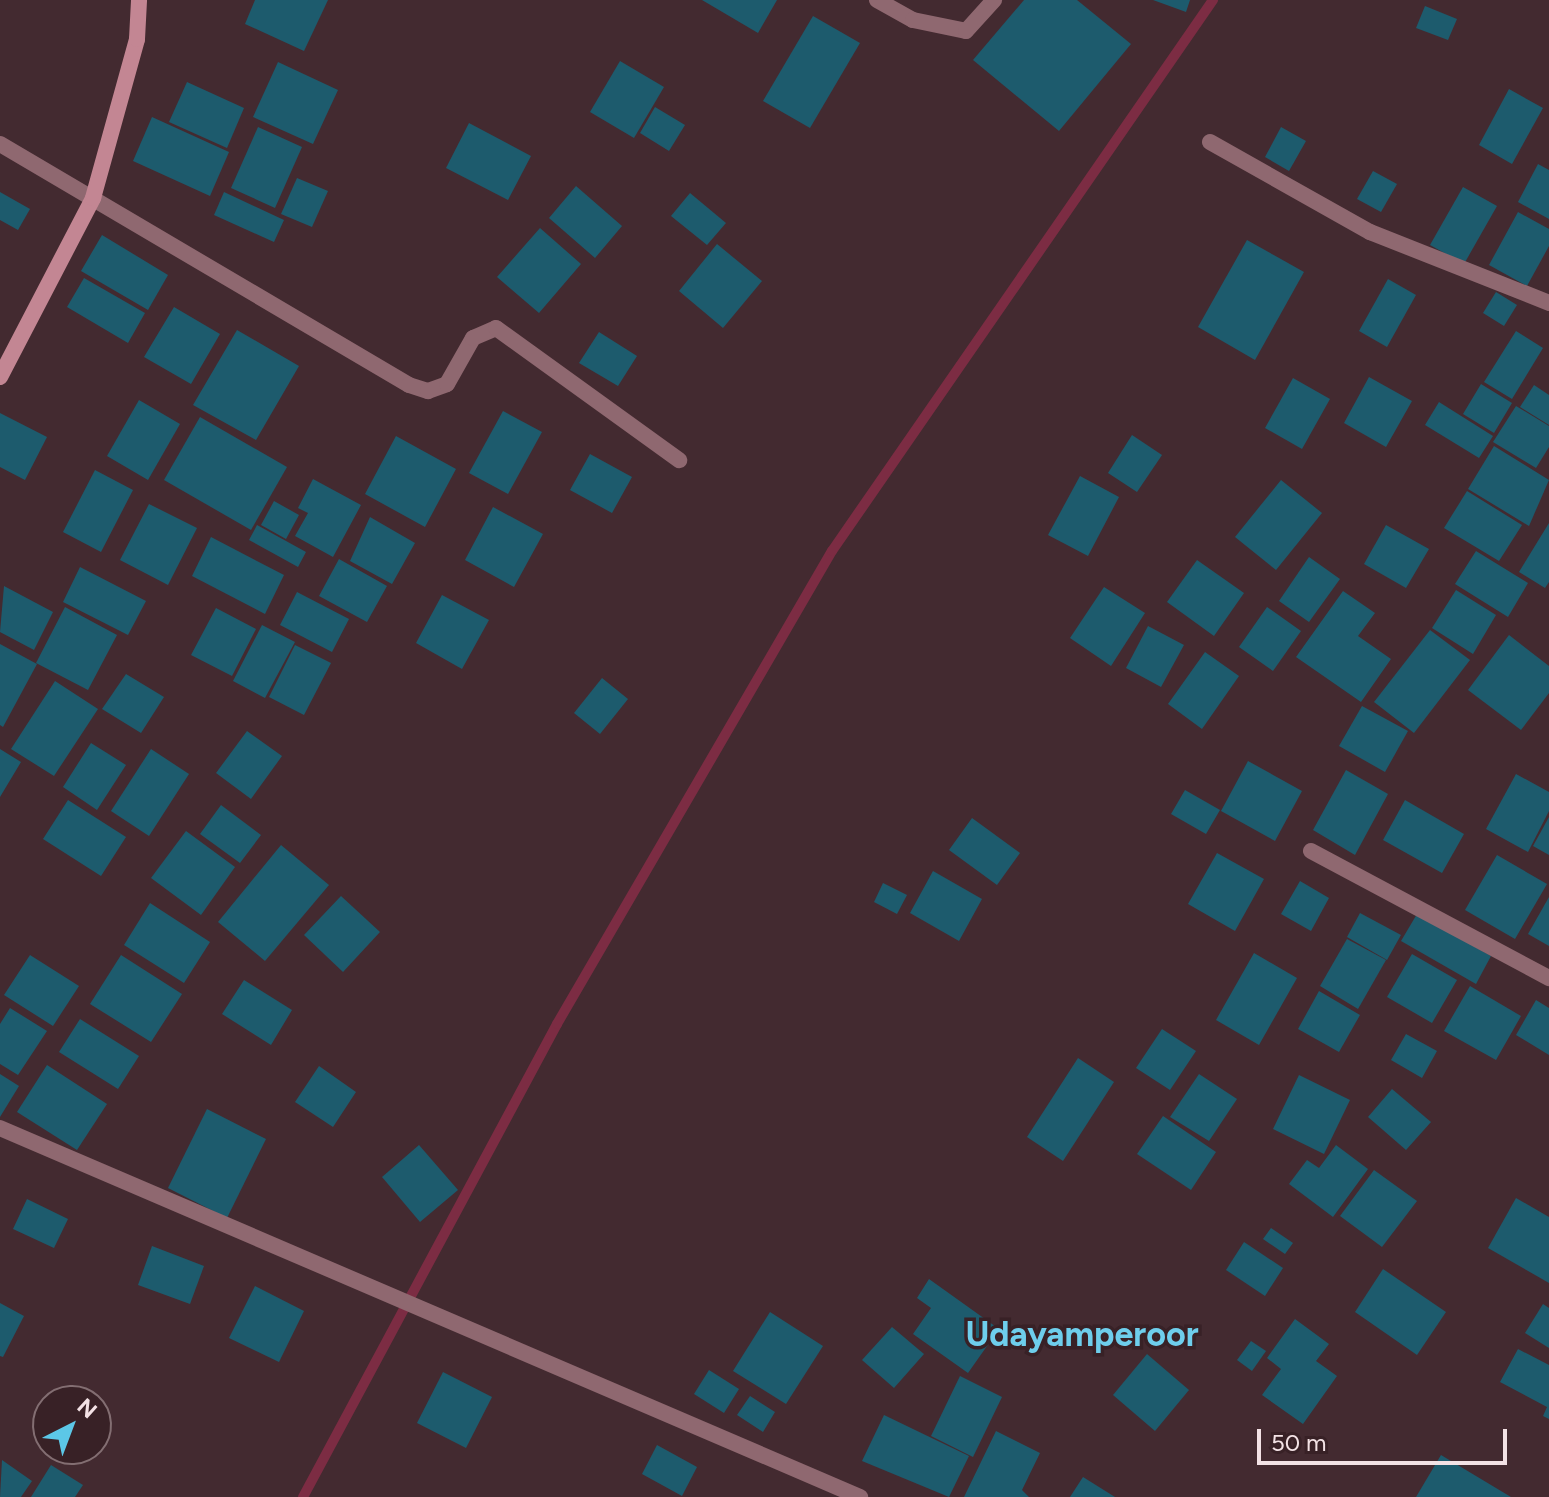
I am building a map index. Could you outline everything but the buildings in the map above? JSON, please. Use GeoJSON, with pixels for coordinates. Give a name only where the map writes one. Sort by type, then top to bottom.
{"type":"FeatureCollection","features":[{"type":"Feature","properties":{"kind":"main road"},"geometry":{"type":"LineString","coordinates":[[0,377],[93,198],[137,39],[139,0]]}},
{"type":"Feature","properties":{"kind":"street"},"geometry":{"type":"LineString","coordinates":[[877,0],[913,20],[966,31],[994,0]]}},
{"type":"Feature","properties":{"kind":"street"},"geometry":{"type":"LineString","coordinates":[[1210,142],[1370,232],[1549,303]]}},
{"type":"Feature","properties":{"kind":"street"},"geometry":{"type":"LineString","coordinates":[[0,144],[428,391],[447,384],[473,338],[496,328],[679,460]]}},
{"type":"Feature","properties":{"kind":"street"},"geometry":{"type":"LineString","coordinates":[[1311,851],[1549,978]]}},
{"type":"Feature","properties":{"kind":"street"},"geometry":{"type":"LineString","coordinates":[[0,1128],[386,1297],[860,1497]]}},
{"type":"Feature","properties":{"kind":"waterway"},"geometry":{"type":"LineString","coordinates":[[303,1497],[557,1024],[832,551],[1213,0]]}},
{"type":"Feature","properties":{"kind":"district","name":"Udayamperoor"},"geometry":{"type":"Point","coordinates":[1082,1335]}}]}
